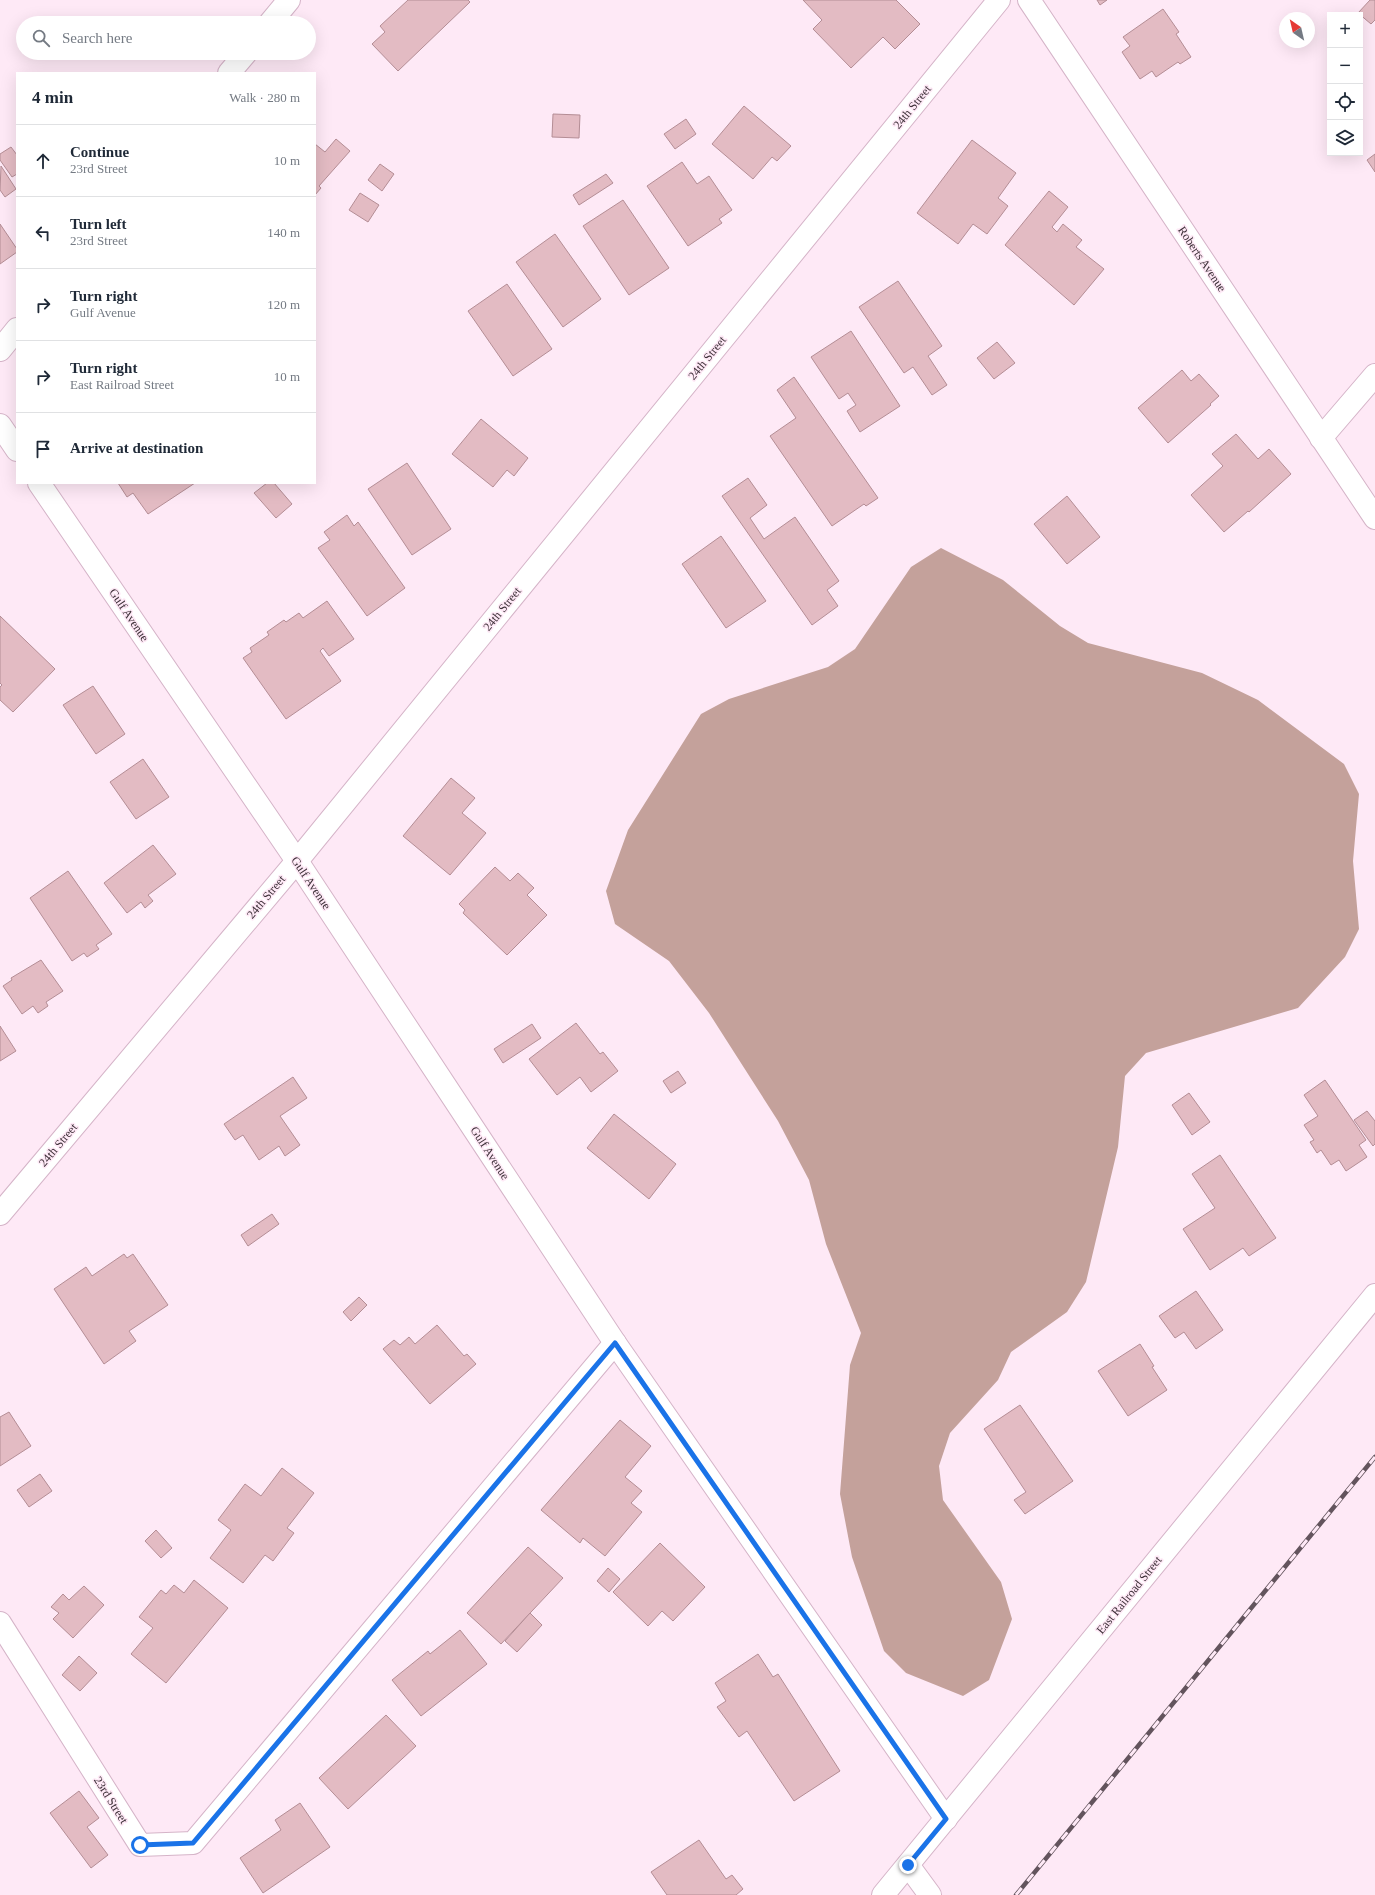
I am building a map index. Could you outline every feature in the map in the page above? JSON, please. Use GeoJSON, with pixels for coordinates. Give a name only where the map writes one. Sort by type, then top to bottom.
{"type":"FeatureCollection","features":[{"type":"Feature","properties":{"kind":"street"},"geometry":{"type":"LineString","coordinates":[[276,16],[289,0]]}},
{"type":"Feature","properties":{"kind":"street","name":"24th Street"},"geometry":{"type":"LineString","coordinates":[[0,1214],[296,860],[999,0]]}},
{"type":"Feature","properties":{"kind":"street","name":"Roberts Avenue"},"geometry":{"type":"LineString","coordinates":[[1029,0],[1375,518]]}},
{"type":"Feature","properties":{"kind":"street"},"geometry":{"type":"LineString","coordinates":[[230,72],[240,60]]}},
{"type":"Feature","properties":{"kind":"street"},"geometry":{"type":"LineString","coordinates":[[0,350],[16,330]]}},
{"type":"Feature","properties":{"kind":"street"},"geometry":{"type":"LineString","coordinates":[[1321,438],[1375,375]]}},
{"type":"Feature","properties":{"kind":"street"},"geometry":{"type":"LineString","coordinates":[[0,425],[16,449]]}},
{"type":"Feature","properties":{"kind":"street","name":"Gulf Avenue"},"geometry":{"type":"LineString","coordinates":[[40,484],[296,860],[615,1343],[946,1819]]}},
{"type":"Feature","properties":{"kind":"street","name":"East Railroad Street"},"geometry":{"type":"LineString","coordinates":[[883,1895],[1375,1296]]}},
{"type":"Feature","properties":{"kind":"street","name":"23rd Street"},"geometry":{"type":"LineString","coordinates":[[0,1622],[140,1845],[193,1843],[615,1343]]}},
{"type":"Feature","properties":{"kind":"street"},"geometry":{"type":"LineString","coordinates":[[908,1865],[930,1895]]}},
{"type":"Feature","properties":{"kind":"shaded area"},"geometry":{"type":"Polygon","coordinates":[[[941,548],[1003,580],[1060,626],[1088,643],[1202,673],[1258,700],[1344,764],[1359,794],[1353,861],[1359,929],[1345,957],[1298,1008],[1146,1053],[1125,1076],[1118,1147],[1086,1282],[1067,1312],[1011,1352],[998,1380],[950,1433],[939,1466],[943,1500],[1001,1582],[1012,1619],[989,1680],[963,1696],[906,1673],[884,1651],[852,1557],[840,1494],[850,1365],[861,1333],[826,1244],[809,1180],[778,1121],[709,1013],[669,961],[615,924],[606,891],[628,830],[701,714],[729,699],[828,667],[855,649],[911,567],[941,548]]]}},
{"type":"Feature","properties":{"kind":"building"},"geometry":{"type":"Polygon","coordinates":[[[408,0],[468,0],[470,2],[398,71],[372,44],[385,32],[380,26],[408,0]]]}},
{"type":"Feature","properties":{"kind":"building"},"geometry":{"type":"Polygon","coordinates":[[[803,0],[896,0],[920,24],[895,49],[883,37],[851,68],[813,29],[822,20],[803,0]]]}},
{"type":"Feature","properties":{"kind":"building"},"geometry":{"type":"Polygon","coordinates":[[[1097,0],[1107,0],[1100,5],[1097,0]]]}},
{"type":"Feature","properties":{"kind":"building"},"geometry":{"type":"Polygon","coordinates":[[[1370,0],[1375,0],[1375,20],[1371,24],[1363,17],[1363,12],[1359,12],[1370,0]]]}},
{"type":"Feature","properties":{"kind":"building"},"geometry":{"type":"Polygon","coordinates":[[[1163,9],[1179,32],[1176,34],[1191,57],[1180,64],[1178,62],[1156,77],[1152,71],[1140,79],[1122,52],[1130,46],[1123,37],[1163,9]]]}},
{"type":"Feature","properties":{"kind":"building"},"geometry":{"type":"Polygon","coordinates":[[[744,106],[791,146],[777,161],[772,157],[753,179],[712,144],[744,106]]]}},
{"type":"Feature","properties":{"kind":"building"},"geometry":{"type":"Polygon","coordinates":[[[553,114],[580,115],[579,138],[552,137],[553,114]]]}},
{"type":"Feature","properties":{"kind":"building"},"geometry":{"type":"Polygon","coordinates":[[[686,119],[696,134],[675,149],[664,134],[686,119]]]}},
{"type":"Feature","properties":{"kind":"building"},"geometry":{"type":"Polygon","coordinates":[[[336,139],[350,151],[319,186],[321,188],[316,194],[316,145],[325,152],[336,139]]]}},
{"type":"Feature","properties":{"kind":"building"},"geometry":{"type":"Polygon","coordinates":[[[972,140],[1016,173],[998,198],[1008,206],[987,234],[973,224],[958,244],[917,213],[972,140]]]}},
{"type":"Feature","properties":{"kind":"building"},"geometry":{"type":"Polygon","coordinates":[[[11,147],[16,154],[16,175],[12,177],[0,160],[0,154],[11,147]]]}},
{"type":"Feature","properties":{"kind":"building"},"geometry":{"type":"Polygon","coordinates":[[[1375,154],[1375,172],[1367,160],[1375,154]]]}},
{"type":"Feature","properties":{"kind":"building"},"geometry":{"type":"Polygon","coordinates":[[[682,162],[697,184],[709,176],[732,210],[719,219],[722,223],[688,246],[647,186],[682,162]]]}},
{"type":"Feature","properties":{"kind":"building"},"geometry":{"type":"Polygon","coordinates":[[[380,164],[394,174],[382,191],[368,180],[380,164]]]}},
{"type":"Feature","properties":{"kind":"building"},"geometry":{"type":"Polygon","coordinates":[[[1,166],[16,189],[5,197],[0,190],[1,166]]]}},
{"type":"Feature","properties":{"kind":"building"},"geometry":{"type":"Polygon","coordinates":[[[606,174],[613,183],[579,205],[573,195],[606,174]]]}},
{"type":"Feature","properties":{"kind":"building"},"geometry":{"type":"Polygon","coordinates":[[[1049,191],[1068,207],[1052,227],[1057,232],[1063,224],[1082,240],[1076,247],[1104,269],[1074,305],[1005,245],[1049,191]]]}},
{"type":"Feature","properties":{"kind":"building"},"geometry":{"type":"Polygon","coordinates":[[[360,193],[379,205],[368,222],[349,210],[360,193]]]}},
{"type":"Feature","properties":{"kind":"building"},"geometry":{"type":"Polygon","coordinates":[[[623,200],[669,268],[629,295],[583,226],[623,200]]]}},
{"type":"Feature","properties":{"kind":"building"},"geometry":{"type":"Polygon","coordinates":[[[0,224],[16,248],[16,253],[0,264],[0,224]]]}},
{"type":"Feature","properties":{"kind":"building"},"geometry":{"type":"Polygon","coordinates":[[[555,234],[601,299],[563,327],[516,262],[555,234]]]}},
{"type":"Feature","properties":{"kind":"building"},"geometry":{"type":"Polygon","coordinates":[[[898,281],[942,346],[928,356],[947,385],[932,395],[913,367],[904,373],[859,307],[898,281]]]}},
{"type":"Feature","properties":{"kind":"building"},"geometry":{"type":"Polygon","coordinates":[[[507,284],[552,349],[513,376],[468,311],[507,284]]]}},
{"type":"Feature","properties":{"kind":"building"},"geometry":{"type":"Polygon","coordinates":[[[851,331],[900,406],[860,432],[847,411],[856,405],[848,393],[839,399],[811,357],[851,331]]]}},
{"type":"Feature","properties":{"kind":"building"},"geometry":{"type":"Polygon","coordinates":[[[997,342],[1015,363],[994,379],[977,358],[997,342]]]}},
{"type":"Feature","properties":{"kind":"building"},"geometry":{"type":"Polygon","coordinates":[[[1182,370],[1191,381],[1199,374],[1219,396],[1168,443],[1138,408],[1182,370]]]}},
{"type":"Feature","properties":{"kind":"building"},"geometry":{"type":"Polygon","coordinates":[[[794,377],[878,498],[866,506],[864,504],[832,526],[770,436],[796,418],[777,390],[794,377]]]}},
{"type":"Feature","properties":{"kind":"building"},"geometry":{"type":"Polygon","coordinates":[[[481,419],[528,458],[514,476],[507,470],[493,487],[452,454],[481,419]]]}},
{"type":"Feature","properties":{"kind":"building"},"geometry":{"type":"Polygon","coordinates":[[[1236,434],[1258,459],[1269,449],[1291,474],[1249,512],[1248,511],[1224,532],[1191,495],[1223,466],[1212,454],[1236,434]]]}},
{"type":"Feature","properties":{"kind":"building"},"geometry":{"type":"Polygon","coordinates":[[[407,463],[451,529],[412,555],[368,489],[407,463]]]}},
{"type":"Feature","properties":{"kind":"building"},"geometry":{"type":"Polygon","coordinates":[[[748,478],[767,505],[750,518],[764,539],[795,517],[839,581],[827,590],[838,606],[812,625],[722,496],[748,478]]]}},
{"type":"Feature","properties":{"kind":"building"},"geometry":{"type":"Polygon","coordinates":[[[119,484],[193,484],[148,514],[133,493],[127,497],[119,484]]]}},
{"type":"Feature","properties":{"kind":"building"},"geometry":{"type":"Polygon","coordinates":[[[266,484],[275,484],[292,504],[276,518],[254,493],[266,484]]]}},
{"type":"Feature","properties":{"kind":"building"},"geometry":{"type":"Polygon","coordinates":[[[1067,496],[1100,537],[1067,564],[1034,524],[1067,496]]]}},
{"type":"Feature","properties":{"kind":"building"},"geometry":{"type":"Polygon","coordinates":[[[347,515],[354,526],[358,522],[405,588],[367,616],[318,548],[330,540],[324,532],[347,515]]]}},
{"type":"Feature","properties":{"kind":"building"},"geometry":{"type":"Polygon","coordinates":[[[721,536],[766,601],[726,628],[682,564],[721,536]]]}},
{"type":"Feature","properties":{"kind":"building"},"geometry":{"type":"Polygon","coordinates":[[[327,601],[354,639],[329,656],[323,648],[320,651],[341,681],[286,719],[243,658],[252,652],[250,648],[269,635],[267,632],[284,620],[286,622],[299,613],[303,618],[327,601]]]}},
{"type":"Feature","properties":{"kind":"building"},"geometry":{"type":"Polygon","coordinates":[[[0,616],[55,669],[13,712],[0,700],[0,687],[2,685],[0,683],[0,616]]]}},
{"type":"Feature","properties":{"kind":"building"},"geometry":{"type":"Polygon","coordinates":[[[93,686],[125,734],[96,754],[63,705],[93,686]]]}},
{"type":"Feature","properties":{"kind":"building"},"geometry":{"type":"Polygon","coordinates":[[[143,759],[169,797],[136,819],[110,782],[143,759]]]}},
{"type":"Feature","properties":{"kind":"building"},"geometry":{"type":"Polygon","coordinates":[[[451,778],[475,798],[462,813],[486,833],[450,875],[403,836],[451,778]]]}},
{"type":"Feature","properties":{"kind":"building"},"geometry":{"type":"Polygon","coordinates":[[[153,845],[176,874],[148,895],[153,901],[145,908],[141,902],[127,913],[104,883],[153,845]]]}},
{"type":"Feature","properties":{"kind":"building"},"geometry":{"type":"Polygon","coordinates":[[[495,867],[510,881],[518,873],[534,888],[527,895],[547,915],[507,955],[463,913],[465,910],[459,904],[495,867]]]}},
{"type":"Feature","properties":{"kind":"building"},"geometry":{"type":"Polygon","coordinates":[[[68,871],[112,934],[96,945],[99,949],[87,957],[84,953],[72,961],[30,898],[68,871]]]}},
{"type":"Feature","properties":{"kind":"building"},"geometry":{"type":"Polygon","coordinates":[[[41,960],[63,991],[46,1002],[48,1006],[38,1013],[33,1006],[22,1014],[3,986],[12,980],[11,978],[41,960]]]}},
{"type":"Feature","properties":{"kind":"building"},"geometry":{"type":"Polygon","coordinates":[[[576,1023],[600,1054],[603,1052],[618,1071],[591,1092],[580,1077],[557,1095],[529,1059],[576,1023]]]}},
{"type":"Feature","properties":{"kind":"building"},"geometry":{"type":"Polygon","coordinates":[[[532,1024],[541,1038],[503,1063],[494,1049],[532,1024]]]}},
{"type":"Feature","properties":{"kind":"building"},"geometry":{"type":"Polygon","coordinates":[[[0,1026],[16,1051],[0,1061],[0,1026]]]}},
{"type":"Feature","properties":{"kind":"building"},"geometry":{"type":"Polygon","coordinates":[[[678,1071],[686,1083],[671,1093],[663,1081],[678,1071]]]}},
{"type":"Feature","properties":{"kind":"building"},"geometry":{"type":"Polygon","coordinates":[[[293,1077],[307,1098],[280,1116],[300,1145],[285,1156],[279,1146],[259,1160],[243,1135],[235,1140],[224,1124],[293,1077]]]}},
{"type":"Feature","properties":{"kind":"building"},"geometry":{"type":"Polygon","coordinates":[[[1325,1080],[1366,1140],[1359,1145],[1367,1157],[1346,1171],[1339,1160],[1331,1165],[1321,1150],[1317,1153],[1310,1142],[1314,1140],[1304,1125],[1318,1116],[1304,1095],[1325,1080]]]}},
{"type":"Feature","properties":{"kind":"building"},"geometry":{"type":"Polygon","coordinates":[[[1189,1093],[1210,1122],[1192,1135],[1172,1105],[1189,1093]]]}},
{"type":"Feature","properties":{"kind":"building"},"geometry":{"type":"Polygon","coordinates":[[[1367,1111],[1375,1121],[1375,1144],[1373,1146],[1354,1120],[1367,1111]]]}},
{"type":"Feature","properties":{"kind":"building"},"geometry":{"type":"Polygon","coordinates":[[[614,1114],[676,1164],[649,1199],[587,1148],[614,1114]]]}},
{"type":"Feature","properties":{"kind":"building"},"geometry":{"type":"Polygon","coordinates":[[[1220,1155],[1276,1238],[1249,1256],[1243,1248],[1210,1270],[1183,1229],[1215,1208],[1192,1174],[1220,1155]]]}},
{"type":"Feature","properties":{"kind":"building"},"geometry":{"type":"Polygon","coordinates":[[[272,1214],[279,1224],[248,1246],[241,1235],[272,1214]]]}},
{"type":"Feature","properties":{"kind":"building"},"geometry":{"type":"Polygon","coordinates":[[[124,1254],[127,1258],[133,1254],[168,1305],[129,1331],[136,1341],[104,1364],[54,1289],[86,1267],[92,1276],[124,1254]]]}},
{"type":"Feature","properties":{"kind":"building"},"geometry":{"type":"Polygon","coordinates":[[[1196,1291],[1223,1330],[1196,1349],[1184,1332],[1175,1338],[1159,1316],[1196,1291]]]}},
{"type":"Feature","properties":{"kind":"building"},"geometry":{"type":"Polygon","coordinates":[[[359,1297],[367,1305],[351,1321],[343,1312],[359,1297]]]}},
{"type":"Feature","properties":{"kind":"building"},"geometry":{"type":"Polygon","coordinates":[[[437,1325],[464,1356],[467,1354],[476,1364],[430,1404],[383,1349],[394,1340],[400,1345],[409,1337],[415,1344],[437,1325]]]}},
{"type":"Feature","properties":{"kind":"building"},"geometry":{"type":"Polygon","coordinates":[[[1140,1344],[1154,1366],[1152,1367],[1167,1390],[1128,1416],[1098,1371],[1140,1344]]]}},
{"type":"Feature","properties":{"kind":"building"},"geometry":{"type":"Polygon","coordinates":[[[1020,1405],[1073,1481],[1025,1514],[1014,1500],[1026,1492],[984,1429],[1020,1405]]]}},
{"type":"Feature","properties":{"kind":"building"},"geometry":{"type":"Polygon","coordinates":[[[9,1412],[31,1446],[0,1466],[0,1417],[9,1412]]]}},
{"type":"Feature","properties":{"kind":"building"},"geometry":{"type":"Polygon","coordinates":[[[620,1420],[651,1446],[625,1477],[642,1491],[631,1503],[642,1512],[605,1556],[583,1538],[580,1543],[541,1510],[620,1420]]]}},
{"type":"Feature","properties":{"kind":"building"},"geometry":{"type":"Polygon","coordinates":[[[282,1468],[314,1493],[287,1528],[294,1533],[273,1561],[265,1555],[243,1583],[210,1558],[231,1530],[218,1520],[245,1484],[261,1496],[282,1468]]]}},
{"type":"Feature","properties":{"kind":"building"},"geometry":{"type":"Polygon","coordinates":[[[40,1474],[52,1491],[29,1507],[17,1490],[40,1474]]]}},
{"type":"Feature","properties":{"kind":"building"},"geometry":{"type":"Polygon","coordinates":[[[156,1530],[172,1548],[161,1558],[145,1541],[156,1530]]]}},
{"type":"Feature","properties":{"kind":"building"},"geometry":{"type":"Polygon","coordinates":[[[660,1543],[705,1587],[673,1621],[662,1611],[648,1626],[613,1592],[660,1543]]]}},
{"type":"Feature","properties":{"kind":"building"},"geometry":{"type":"Polygon","coordinates":[[[528,1547],[563,1578],[501,1644],[467,1613],[528,1547]]]}},
{"type":"Feature","properties":{"kind":"building"},"geometry":{"type":"Polygon","coordinates":[[[608,1568],[620,1579],[609,1592],[597,1581],[608,1568]]]}},
{"type":"Feature","properties":{"kind":"building"},"geometry":{"type":"Polygon","coordinates":[[[194,1580],[228,1608],[166,1683],[131,1654],[153,1628],[139,1617],[161,1590],[166,1594],[174,1585],[184,1593],[194,1580]]]}},
{"type":"Feature","properties":{"kind":"building"},"geometry":{"type":"Polygon","coordinates":[[[84,1586],[104,1605],[73,1638],[53,1619],[59,1613],[51,1607],[63,1594],[69,1600],[84,1586]]]}},
{"type":"Feature","properties":{"kind":"building"},"geometry":{"type":"Polygon","coordinates":[[[530,1613],[542,1625],[517,1652],[505,1641],[530,1613]]]}},
{"type":"Feature","properties":{"kind":"building"},"geometry":{"type":"Polygon","coordinates":[[[460,1630],[487,1664],[421,1716],[392,1680],[428,1651],[430,1654],[460,1630]]]}},
{"type":"Feature","properties":{"kind":"building"},"geometry":{"type":"Polygon","coordinates":[[[758,1654],[773,1677],[778,1674],[840,1771],[794,1801],[747,1731],[739,1737],[717,1707],[726,1701],[715,1683],[758,1654]]]}},
{"type":"Feature","properties":{"kind":"building"},"geometry":{"type":"Polygon","coordinates":[[[79,1656],[97,1673],[80,1691],[62,1675],[79,1656]]]}},
{"type":"Feature","properties":{"kind":"building"},"geometry":{"type":"Polygon","coordinates":[[[386,1715],[416,1746],[348,1809],[319,1778],[386,1715]]]}},
{"type":"Feature","properties":{"kind":"building"},"geometry":{"type":"Polygon","coordinates":[[[79,1791],[99,1818],[87,1827],[108,1855],[91,1868],[50,1813],[79,1791]]]}},
{"type":"Feature","properties":{"kind":"building"},"geometry":{"type":"Polygon","coordinates":[[[300,1803],[330,1847],[263,1893],[240,1858],[281,1830],[275,1820],[300,1803]]]}},
{"type":"Feature","properties":{"kind":"building"},"geometry":{"type":"Polygon","coordinates":[[[699,1840],[726,1879],[732,1875],[743,1889],[736,1895],[667,1895],[651,1872],[699,1840]]]}},
{"type":"Feature","properties":{"kind":"railway"},"geometry":{"type":"LineString","coordinates":[[1016,1895],[1375,1457]]}},
{"type":"Feature","properties":{"kind":"route"},"geometry":{"type":"LineString","coordinates":[[140,1845],[193,1843],[615,1343],[946,1819],[908,1865]]}}]}
